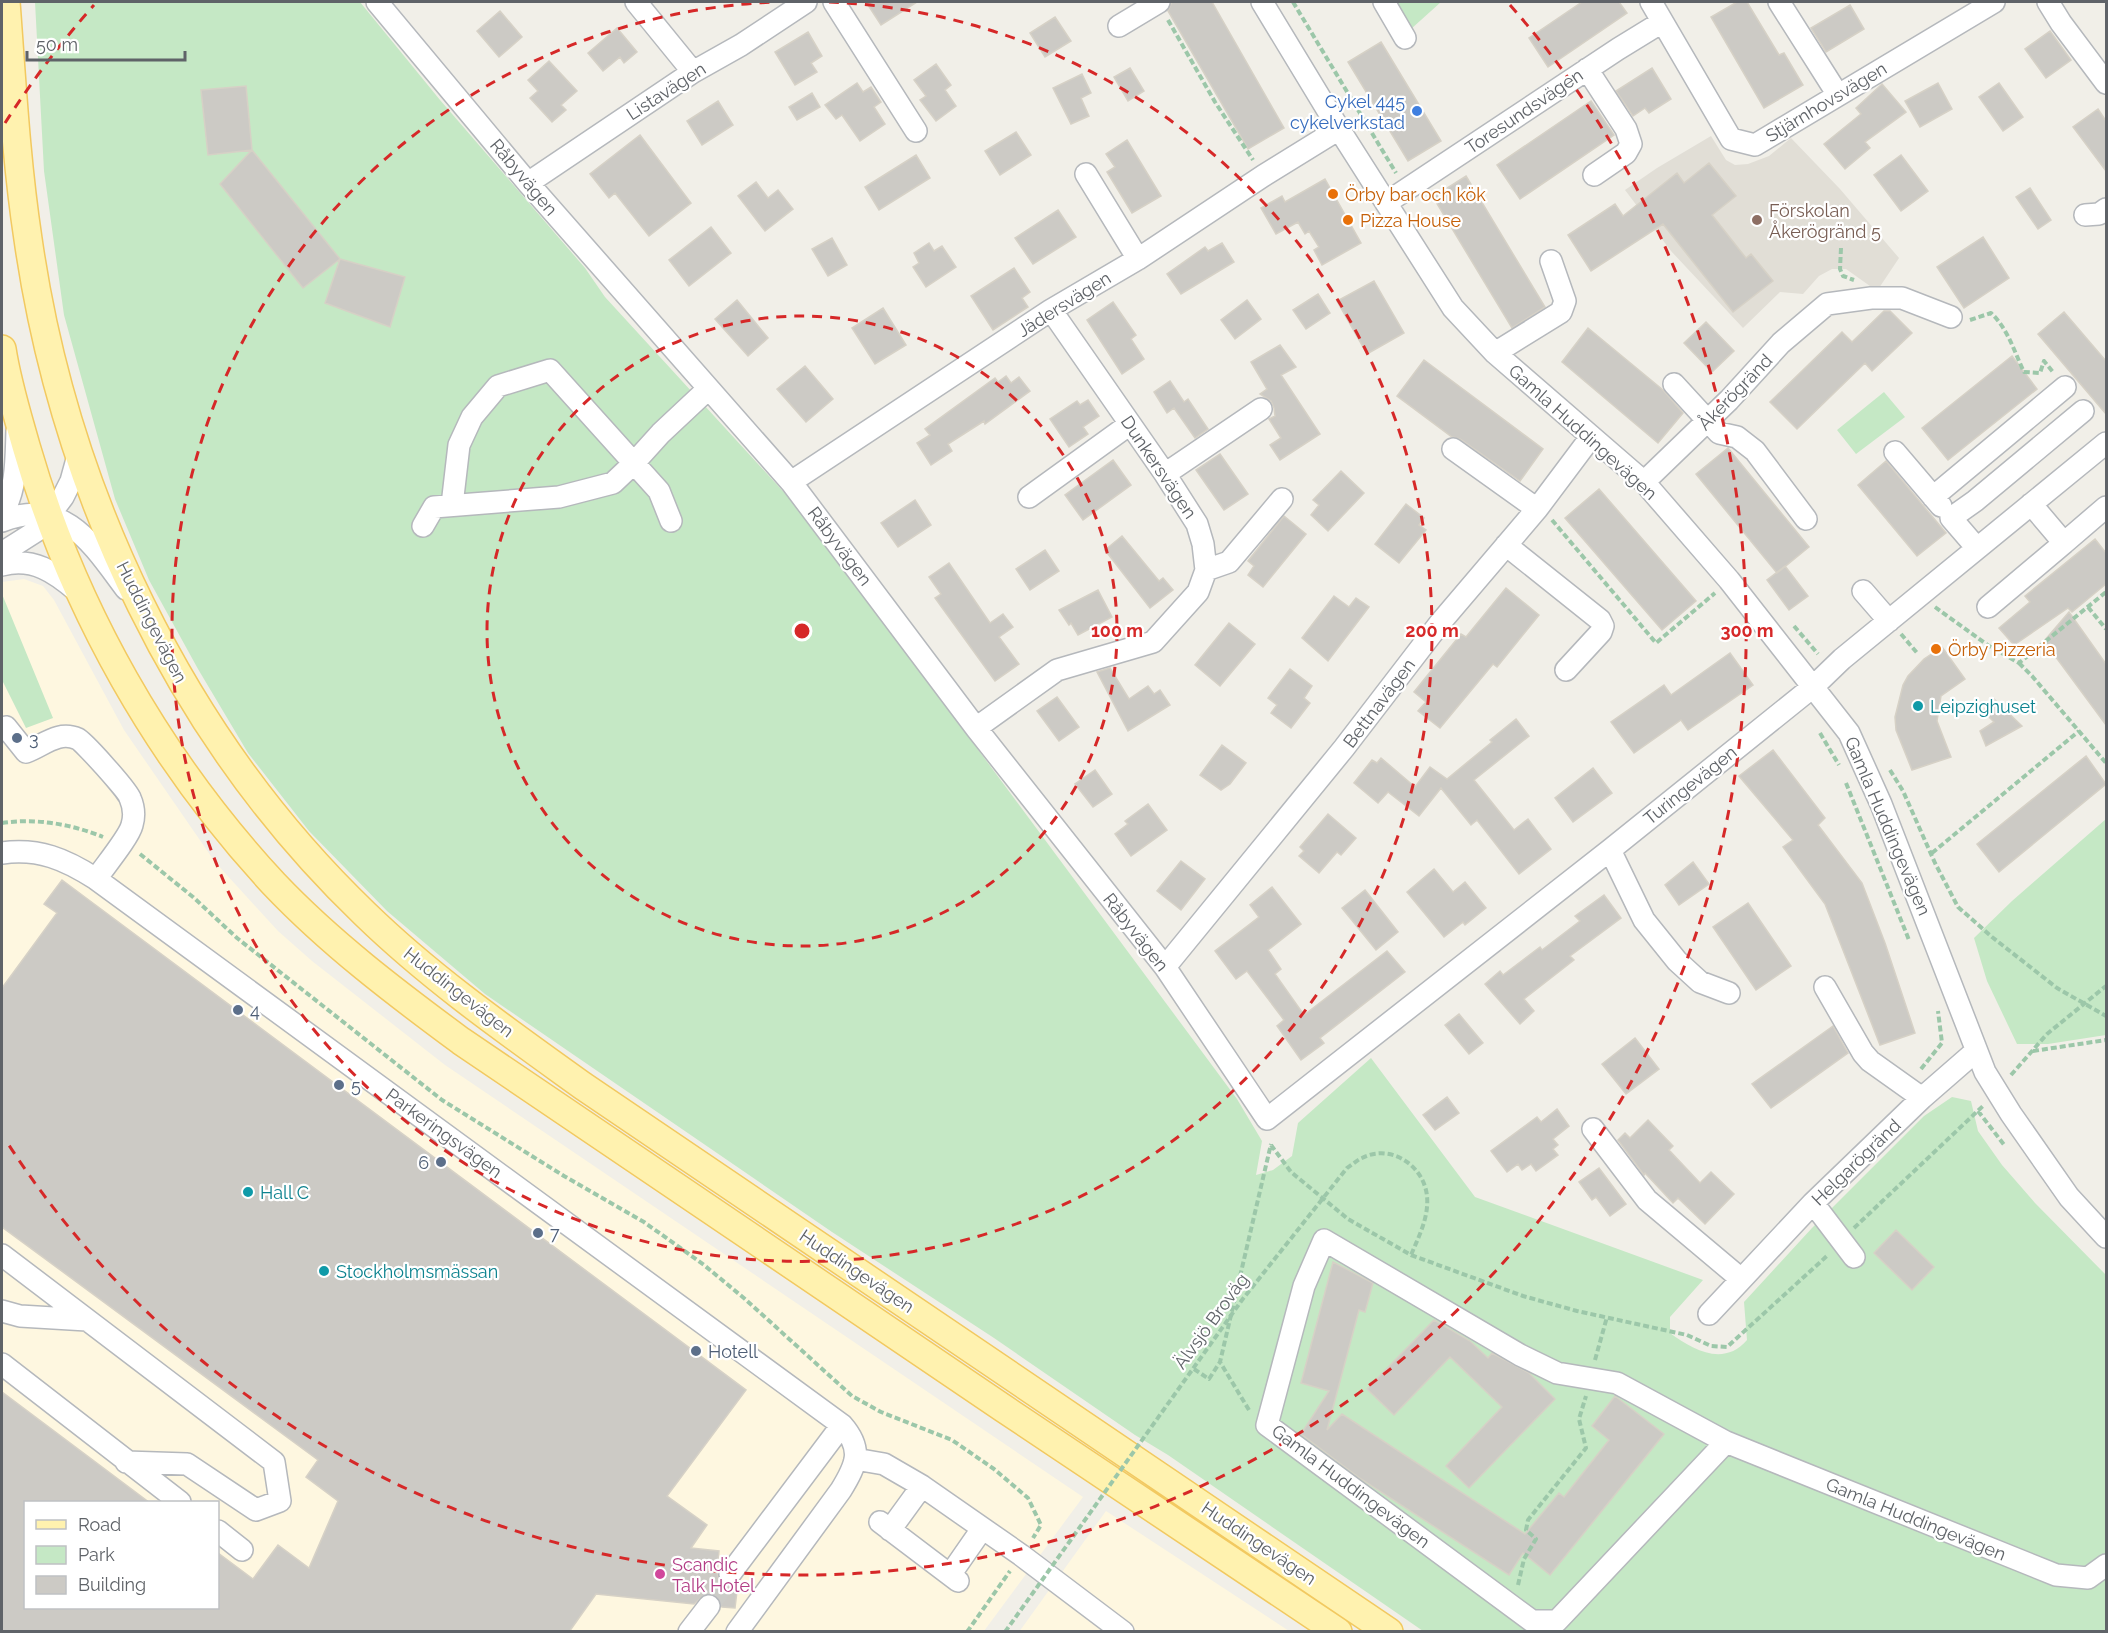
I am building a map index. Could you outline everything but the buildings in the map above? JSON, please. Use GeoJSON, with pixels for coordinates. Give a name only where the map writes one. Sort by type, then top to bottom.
{"type":"FeatureCollection","features":[{"type":"Feature","properties":{"kind":"main road","name":"Huddingevägen"},"geometry":{"type":"LineString","coordinates":[[6,2],[16,149],[28,242],[60,392],[79,452],[103,519],[148,618],[191,696],[272,814],[316,865],[365,914],[429,972],[491,1020],[583,1086],[1389,1632]]}},
{"type":"Feature","properties":{"kind":"main road","name":"Huddingevägen"},"geometry":{"type":"LineString","coordinates":[[2,350],[17,415],[49,516],[78,592],[113,660],[194,789],[237,843],[276,886],[332,939],[394,991],[461,1041],[1338,1632]]}},
{"type":"Feature","properties":{"kind":"main road"},"geometry":{"type":"LineString","coordinates":[[1276,1592],[1303,1626],[1312,1632]]}},
{"type":"Feature","properties":{"kind":"street","name":"Råbyvägen"},"geometry":{"type":"LineString","coordinates":[[377,2],[528,183],[791,482],[976,728],[1165,968],[1267,1119]]}},
{"type":"Feature","properties":{"kind":"street"},"geometry":{"type":"LineString","coordinates":[[636,2],[693,72]]}},
{"type":"Feature","properties":{"kind":"street","name":"Listavägen"},"geometry":{"type":"LineString","coordinates":[[528,183],[693,72],[741,45],[806,2]]}},
{"type":"Feature","properties":{"kind":"street"},"geometry":{"type":"LineString","coordinates":[[834,2],[916,131]]}},
{"type":"Feature","properties":{"kind":"street"},"geometry":{"type":"LineString","coordinates":[[1119,26],[1158,2]]}},
{"type":"Feature","properties":{"kind":"street","name":"Gamla Huddingevägen"},"geometry":{"type":"LineString","coordinates":[[1262,2],[1339,129],[1453,308],[1495,353],[1644,482],[1729,580],[1849,733],[1877,794],[1985,1072],[2032,1147],[2069,1197],[2106,1237]]}},
{"type":"Feature","properties":{"kind":"street"},"geometry":{"type":"LineString","coordinates":[[1384,2],[1405,38]]}},
{"type":"Feature","properties":{"kind":"street","name":"Stjärnhovsvägen"},"geometry":{"type":"LineString","coordinates":[[1651,2],[1731,139],[1755,145],[1994,2]]}},
{"type":"Feature","properties":{"kind":"street"},"geometry":{"type":"LineString","coordinates":[[1779,2],[1838,95]]}},
{"type":"Feature","properties":{"kind":"street"},"geometry":{"type":"LineString","coordinates":[[2052,3],[2061,23],[2106,83]]}},
{"type":"Feature","properties":{"kind":"street","name":"Toresundsvägen"},"geometry":{"type":"LineString","coordinates":[[1386,203],[1587,69],[1662,22]]}},
{"type":"Feature","properties":{"kind":"street"},"geometry":{"type":"LineString","coordinates":[[1587,69],[1626,129],[1631,144],[1626,153],[1594,175]]}},
{"type":"Feature","properties":{"kind":"street","name":"Jädersvägen"},"geometry":{"type":"LineString","coordinates":[[791,482],[1051,310],[1138,259],[1263,176],[1339,129]]}},
{"type":"Feature","properties":{"kind":"street"},"geometry":{"type":"LineString","coordinates":[[1086,174],[1138,259]]}},
{"type":"Feature","properties":{"kind":"street"},"geometry":{"type":"LineString","coordinates":[[2085,215],[2099,214],[2106,208]]}},
{"type":"Feature","properties":{"kind":"street"},"geometry":{"type":"LineString","coordinates":[[1495,353],[1561,312],[1565,301],[1551,261]]}},
{"type":"Feature","properties":{"kind":"street","name":"Åkerögränd"},"geometry":{"type":"LineString","coordinates":[[1644,482],[1781,344],[1827,304],[1871,298],[1902,297],[1951,317]]}},
{"type":"Feature","properties":{"kind":"street","name":"Dunkersvägen"},"geometry":{"type":"LineString","coordinates":[[1051,310],[1197,524],[1203,544],[1206,570]]}},
{"type":"Feature","properties":{"kind":"street"},"geometry":{"type":"LineString","coordinates":[[452,505],[459,445],[472,417],[498,386],[550,370],[658,490],[671,521]]}},
{"type":"Feature","properties":{"kind":"street"},"geometry":{"type":"LineString","coordinates":[[1674,384],[1719,433],[1737,437],[1755,451],[1806,519]]}},
{"type":"Feature","properties":{"kind":"street"},"geometry":{"type":"LineString","coordinates":[[1933,496],[2065,387]]}},
{"type":"Feature","properties":{"kind":"street"},"geometry":{"type":"LineString","coordinates":[[423,526],[434,507],[559,497],[614,483],[661,433],[708,389]]}},
{"type":"Feature","properties":{"kind":"street"},"geometry":{"type":"LineString","coordinates":[[1165,474],[1261,409]]}},
{"type":"Feature","properties":{"kind":"street"},"geometry":{"type":"LineString","coordinates":[[1951,518],[1976,501],[2084,411]]}},
{"type":"Feature","properties":{"kind":"street"},"geometry":{"type":"LineString","coordinates":[[2,514],[16,471],[17,415]]}},
{"type":"Feature","properties":{"kind":"street"},"geometry":{"type":"LineString","coordinates":[[1029,497],[1130,424]]}},
{"type":"Feature","properties":{"kind":"street","name":"Bettnavägen"},"geometry":{"type":"LineString","coordinates":[[1165,968],[1344,748],[1440,623],[1538,507],[1592,437]]}},
{"type":"Feature","properties":{"kind":"street","name":"Turingevägen"},"geometry":{"type":"LineString","coordinates":[[1267,1119],[1610,850],[1814,686],[1842,659],[1976,547],[2106,443]]}},
{"type":"Feature","properties":{"kind":"street"},"geometry":{"type":"LineString","coordinates":[[1453,449],[1538,507]]}},
{"type":"Feature","properties":{"kind":"street"},"geometry":{"type":"LineString","coordinates":[[2,553],[39,530],[63,497],[79,452]]}},
{"type":"Feature","properties":{"kind":"street"},"geometry":{"type":"LineString","coordinates":[[1895,452],[1976,547]]}},
{"type":"Feature","properties":{"kind":"street"},"geometry":{"type":"LineString","coordinates":[[976,728],[1057,670],[1153,642],[1198,592],[1206,570],[1229,562],[1282,499]]}},
{"type":"Feature","properties":{"kind":"street"},"geometry":{"type":"LineString","coordinates":[[2031,504],[2064,543]]}},
{"type":"Feature","properties":{"kind":"street"},"geometry":{"type":"LineString","coordinates":[[1988,606],[2106,507]]}},
{"type":"Feature","properties":{"kind":"street"},"geometry":{"type":"LineString","coordinates":[[2,521],[26,513],[61,519],[84,535],[148,618]]}},
{"type":"Feature","properties":{"kind":"street"},"geometry":{"type":"LineString","coordinates":[[1506,544],[1600,620],[1603,626],[1601,632],[1566,670]]}},
{"type":"Feature","properties":{"kind":"street"},"geometry":{"type":"LineString","coordinates":[[2,565],[28,562],[46,568],[78,592]]}},
{"type":"Feature","properties":{"kind":"street"},"geometry":{"type":"LineString","coordinates":[[1863,591],[1889,621]]}},
{"type":"Feature","properties":{"kind":"street"},"geometry":{"type":"LineString","coordinates":[[2,730],[6,727],[26,752],[37,749],[52,738],[80,739],[129,795],[134,811],[132,826],[96,879]]}},
{"type":"Feature","properties":{"kind":"street"},"geometry":{"type":"LineString","coordinates":[[1610,850],[1644,921],[1677,961],[1700,982],[1729,993]]}},
{"type":"Feature","properties":{"kind":"street","name":"Parkeringsvägen"},"geometry":{"type":"LineString","coordinates":[[2,853],[34,853],[51,856],[73,864],[96,879],[842,1425],[856,1447],[855,1459]]}},
{"type":"Feature","properties":{"kind":"street"},"geometry":{"type":"LineString","coordinates":[[1825,987],[1863,1053],[1870,1061],[1922,1098]]}},
{"type":"Feature","properties":{"kind":"street","name":"Helgarögränd"},"geometry":{"type":"LineString","coordinates":[[1709,1314],[1813,1203],[1922,1098],[1976,1051]]}},
{"type":"Feature","properties":{"kind":"street"},"geometry":{"type":"LineString","coordinates":[[1593,1129],[1647,1200],[1741,1279]]}},
{"type":"Feature","properties":{"kind":"street"},"geometry":{"type":"LineString","coordinates":[[1813,1203],[1854,1257]]}},
{"type":"Feature","properties":{"kind":"street","name":"Gamla Huddingevägen"},"geometry":{"type":"LineString","coordinates":[[1726,1442],[1557,1621],[1532,1621],[1267,1425],[1304,1286],[1324,1240],[1520,1355],[1557,1373],[1617,1383],[1726,1442],[2056,1575],[2088,1578],[2106,1565]]}},
{"type":"Feature","properties":{"kind":"street"},"geometry":{"type":"LineString","coordinates":[[2,1255],[274,1462],[280,1501],[256,1510],[187,1464],[126,1462]]}},
{"type":"Feature","properties":{"kind":"street"},"geometry":{"type":"LineString","coordinates":[[2,1311],[20,1316],[87,1320]]}},
{"type":"Feature","properties":{"kind":"street"},"geometry":{"type":"LineString","coordinates":[[2,1364],[177,1501]]}},
{"type":"Feature","properties":{"kind":"street"},"geometry":{"type":"LineString","coordinates":[[730,1574],[842,1425]]}},
{"type":"Feature","properties":{"kind":"street"},"geometry":{"type":"LineString","coordinates":[[737,1632],[841,1490],[851,1474],[855,1459],[884,1464],[922,1486],[1021,1555],[1123,1632]]}},
{"type":"Feature","properties":{"kind":"street"},"geometry":{"type":"LineString","coordinates":[[922,1486],[885,1526],[954,1578],[982,1529]]}},
{"type":"Feature","properties":{"kind":"street"},"geometry":{"type":"LineString","coordinates":[[219,1532],[242,1550]]}},
{"type":"Feature","properties":{"kind":"street"},"geometry":{"type":"LineString","coordinates":[[688,1632],[710,1605]]}},
{"type":"Feature","properties":{"kind":"path"},"geometry":{"type":"LineString","coordinates":[[1158,2],[1215,102],[1263,176]]}},
{"type":"Feature","properties":{"kind":"path"},"geometry":{"type":"LineString","coordinates":[[1840,248],[1840,269]]}},
{"type":"Feature","properties":{"kind":"path"},"geometry":{"type":"LineString","coordinates":[[1991,313],[2000,321],[2009,336],[2024,372]]}},
{"type":"Feature","properties":{"kind":"path"},"geometry":{"type":"LineString","coordinates":[[1538,507],[1656,643],[1729,580]]}},
{"type":"Feature","properties":{"kind":"path"},"geometry":{"type":"LineString","coordinates":[[2019,663],[2106,592]]}},
{"type":"Feature","properties":{"kind":"path"},"geometry":{"type":"LineString","coordinates":[[1921,595],[1948,618],[2019,663],[2106,764]]}},
{"type":"Feature","properties":{"kind":"path"},"geometry":{"type":"LineString","coordinates":[[2088,607],[2106,629]]}},
{"type":"Feature","properties":{"kind":"path"},"geometry":{"type":"LineString","coordinates":[[1931,853],[2079,731]]}},
{"type":"Feature","properties":{"kind":"path"},"geometry":{"type":"LineString","coordinates":[[2,823],[39,820],[92,832],[121,843],[146,858],[237,938],[442,1100],[554,1170],[644,1222],[704,1264],[852,1396],[881,1412],[952,1440],[1029,1498],[1041,1525],[967,1632]]}},
{"type":"Feature","properties":{"kind":"path"},"geometry":{"type":"LineString","coordinates":[[1997,1092],[2047,1034],[2106,986]]}},
{"type":"Feature","properties":{"kind":"path"},"geometry":{"type":"LineString","coordinates":[[2032,1051],[2106,1040]]}},
{"type":"Feature","properties":{"kind":"path","name":"Älvsjö Broväg"},"geometry":{"type":"LineString","coordinates":[[1005,1632],[1194,1369],[1242,1300],[1347,1168],[1364,1156],[1385,1153],[1406,1159],[1420,1172],[1427,1196],[1424,1224],[1411,1255],[1348,1219],[1291,1172],[1271,1146],[1220,1362]]}},
{"type":"Feature","properties":{"kind":"path"},"geometry":{"type":"LineString","coordinates":[[1514,1607],[1524,1559],[1536,1539],[1526,1530],[1528,1520],[1586,1448],[1579,1419],[1607,1317]]}},
{"type":"Feature","properties":{"kind":"path"},"geometry":{"type":"LineString","coordinates":[[1194,1369],[1209,1379],[1220,1362],[1250,1411],[1267,1425]]}},
{"type":"Feature","properties":{"kind":"shaded area","name":"Förskolan Åkerögränd 5"},"geometry":{"type":"Polygon","coordinates":[[[1711,136],[1726,160],[1735,165],[1748,164],[1769,156],[1791,138],[1840,189],[1899,258],[1877,291],[1846,269],[1832,269],[1819,276],[1803,294],[1780,292],[1743,328],[1671,251],[1625,190],[1711,136]]]}},
{"type":"Feature","properties":{"kind":"shaded area"},"geometry":{"type":"Polygon","coordinates":[[[24,579],[43,586],[54,600],[124,730],[215,862],[278,931],[312,961],[445,1065],[1083,1497],[984,1631],[2,1631],[2,582],[24,579]]]}},
{"type":"Feature","properties":{"kind":"shaded area"},"geometry":{"type":"Polygon","coordinates":[[[1106,1511],[1289,1631],[1019,1632],[1106,1511]]]}},
{"type":"Feature","properties":{"kind":"green space"},"geometry":{"type":"Polygon","coordinates":[[[35,2],[360,2],[440,100],[585,268],[605,297],[802,512],[1237,1099],[1262,1141],[1256,1175],[1273,1170],[1292,1156],[1298,1123],[1371,1058],[1475,1197],[1703,1280],[1670,1317],[1670,1333],[1698,1350],[1719,1354],[1738,1348],[1747,1340],[1744,1302],[1812,1228],[1924,1116],[1952,1097],[1971,1101],[1978,1131],[2002,1165],[2035,1203],[2106,1275],[2106,1631],[1423,1631],[1168,1455],[832,1232],[485,994],[387,911],[309,831],[248,753],[149,580],[115,499],[64,315],[44,171],[35,2]]]}},
{"type":"Feature","properties":{"kind":"green space"},"geometry":{"type":"Polygon","coordinates":[[[1396,2],[1441,2],[1411,29],[1396,2]]]}},
{"type":"Feature","properties":{"kind":"green space"},"geometry":{"type":"Polygon","coordinates":[[[1884,392],[1905,417],[1856,454],[1837,430],[1884,392]]]}},
{"type":"Feature","properties":{"kind":"green space"},"geometry":{"type":"Polygon","coordinates":[[[2,594],[53,718],[26,728],[2,680],[2,594]]]}},
{"type":"Feature","properties":{"kind":"green space"},"geometry":{"type":"Polygon","coordinates":[[[2106,819],[2106,1035],[2048,1044],[2017,1044],[1987,981],[1974,938],[2012,901],[2106,819]]]}},
{"type":"Feature","properties":{"kind":"tunnel"},"geometry":{"type":"LineString","coordinates":[[709,1606],[730,1574]]}},
{"type":"Feature","properties":{"kind":"place","name":"Cykel 445 cykelverkstad"},"geometry":{"type":"Point","coordinates":[1417,111]}},
{"type":"Feature","properties":{"kind":"place","name":"Örby bar och kök"},"geometry":{"type":"Point","coordinates":[1333,194]}},
{"type":"Feature","properties":{"kind":"place","name":"Pizza House"},"geometry":{"type":"Point","coordinates":[1348,220]}},
{"type":"Feature","properties":{"kind":"place","name":"Förskolan Åkerögränd 5"},"geometry":{"type":"Point","coordinates":[1757,220]}},
{"type":"Feature","properties":{"kind":"place","name":"Örby Pizzeria"},"geometry":{"type":"Point","coordinates":[1936,649]}},
{"type":"Feature","properties":{"kind":"place","name":"Leipzighuset"},"geometry":{"type":"Point","coordinates":[1918,706]}},
{"type":"Feature","properties":{"kind":"place","name":"3"},"geometry":{"type":"Point","coordinates":[17,738]}},
{"type":"Feature","properties":{"kind":"place","name":"4"},"geometry":{"type":"Point","coordinates":[238,1010]}},
{"type":"Feature","properties":{"kind":"place","name":"5"},"geometry":{"type":"Point","coordinates":[339,1085]}},
{"type":"Feature","properties":{"kind":"place","name":"6"},"geometry":{"type":"Point","coordinates":[441,1162]}},
{"type":"Feature","properties":{"kind":"place","name":"Hall C"},"geometry":{"type":"Point","coordinates":[248,1192]}},
{"type":"Feature","properties":{"kind":"place","name":"7"},"geometry":{"type":"Point","coordinates":[538,1233]}},
{"type":"Feature","properties":{"kind":"place","name":"Stockholmsmässan"},"geometry":{"type":"Point","coordinates":[324,1271]}},
{"type":"Feature","properties":{"kind":"place","name":"Hotell"},"geometry":{"type":"Point","coordinates":[696,1351]}},
{"type":"Feature","properties":{"kind":"place","name":"Scandic Talk Hotel"},"geometry":{"type":"Point","coordinates":[660,1574]}}]}
